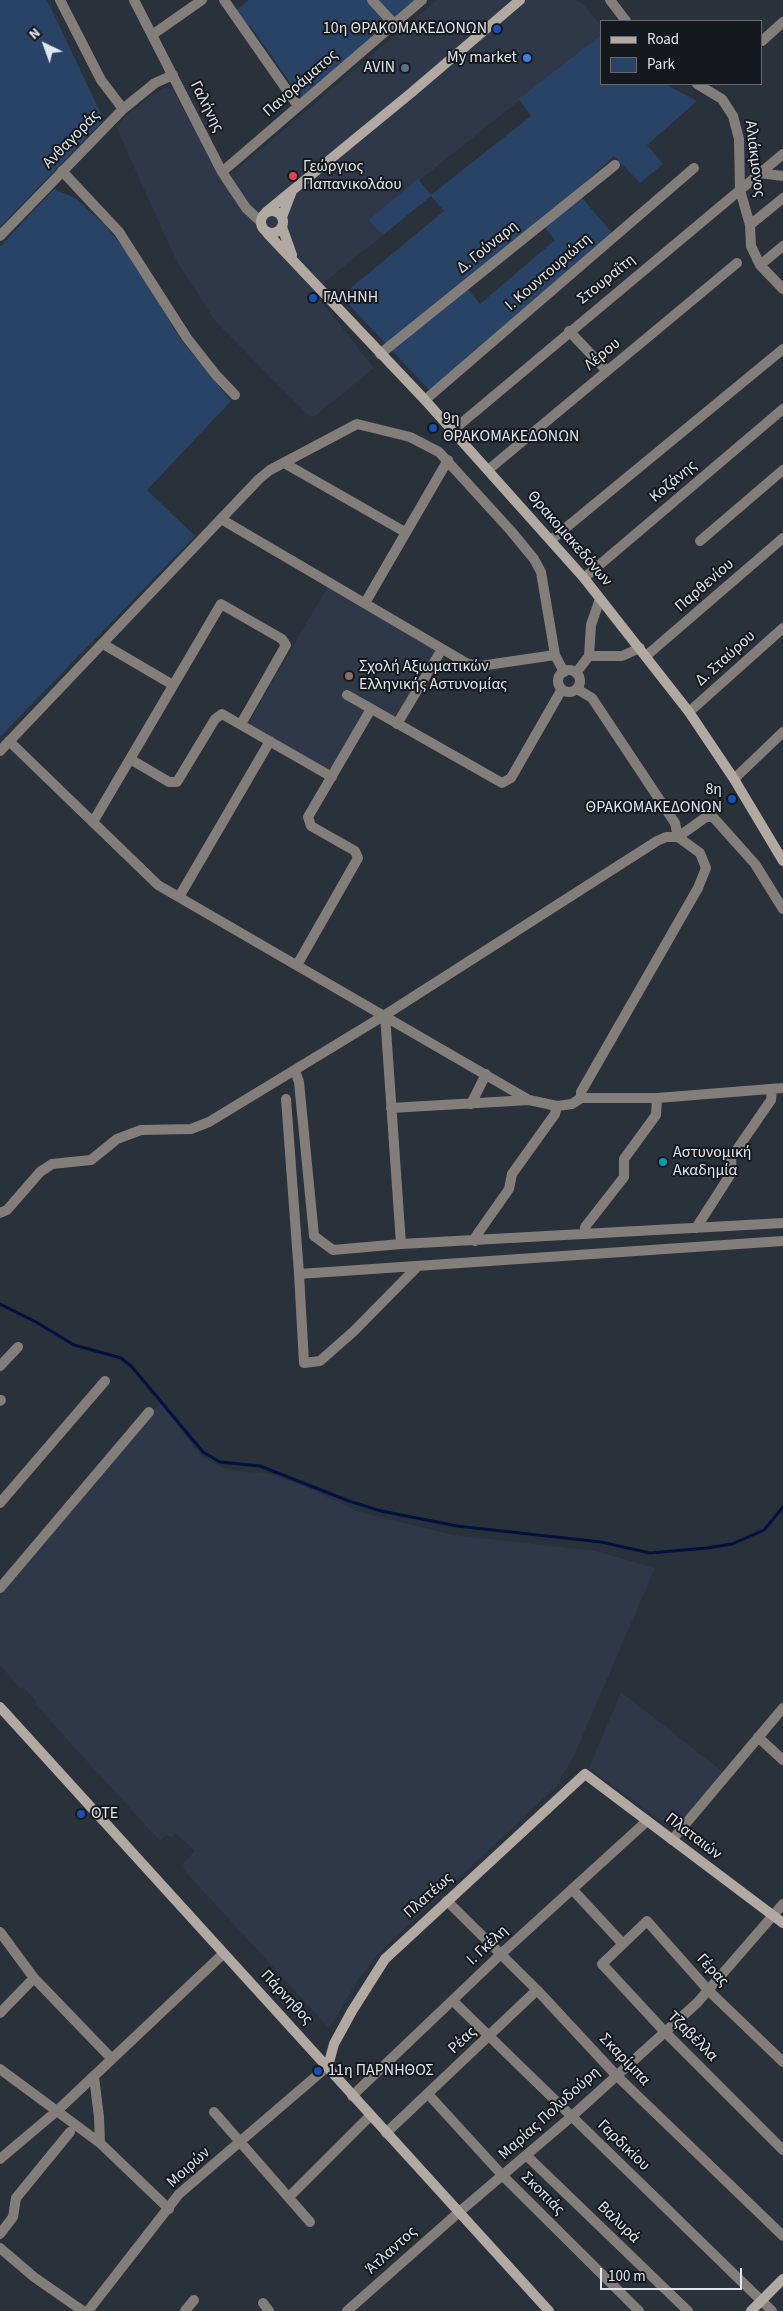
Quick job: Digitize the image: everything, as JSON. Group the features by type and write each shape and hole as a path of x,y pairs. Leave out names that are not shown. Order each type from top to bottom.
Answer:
{"main road":[{"path":"263,217 292,190 520,0"},
{"path":"267,233 274,233 282,222 292,190"},
{"path":"263,217 273,211 282,222"},
{"name":"Θρακομακεδόνων","path":"263,217 262,229 298,264 424,400 584,578 689,712 734,779 783,861"},
{"name":"Θρακομακεδόνων","path":"282,222 288,248 298,264"},
{"name":"Πάρνηθος","path":"0,1706 328,2066 352,2096 458,2213 549,2311"},
{"name":"Πλαταιών","path":"584,1774 783,1922"},
{"name":"Πλατέως","path":"328,2066 336,2039 379,1967 394,1949 584,1774"},
{"path":"751,2311 783,2279"}],"street":[{"path":"60,0 101,80 123,109"},
{"name":"Γαλήνης","path":"134,0 222,172 246,208 263,217"},
{"path":"152,35 202,0"},
{"path":"224,0 298,106"},
{"path":"372,0 394,24"},
{"name":"Πανοράματος","path":"222,172 422,0"},
{"path":"610,0 625,20"},
{"path":"763,40 783,22"},
{"name":"Ανθαγοράς","path":"0,236 123,109 155,83 173,74"},
{"name":"Αλιάκμονος","path":"706,86 728,106 735,122 739,139 740,190 750,225 750,246 760,265 783,289"},
{"name":"Στουραΐτη","path":"452,431 569,331 783,154"},
{"name":"Δ. Γούναρη","path":"380,354 615,165"},
{"name":"Ι. Κουντουριώτη","path":"424,400 694,168"},
{"path":"62,171 119,232 187,338 216,375 235,394"},
{"path":"760,173 783,176"},
{"path":"750,225 783,198"},
{"path":"760,265 783,246"},
{"name":"Λέρου","path":"488,470 737,263"},
{"path":"569,331 606,371"},
{"path":"551,540 783,350"},
{"name":"Κοζάνης","path":"584,578 783,409"},
{"path":"0,751 258,479 357,424 410,437 434,449 448,460 538,565 543,579 554,655 564,672"},
{"path":"365,603 448,460"},
{"path":"284,463 405,532"},
{"path":"700,541 783,470"},
{"path":"221,519 474,666 554,655"},
{"name":"Παρθενίου","path":"643,652 783,538"},
{"path":"576,673 588,656 591,625 600,598"},
{"path":"93,822 221,604 282,639 286,645 241,724"},
{"name":"Δ. Σταύρου","path":"689,712 783,628"},
{"path":"103,644 173,685"},
{"path":"397,724 442,649"},
{"path":"588,656 622,656 643,652"},
{"path":"570,670 576,673 580,679 577,689 571,692 562,690 558,680 564,672 570,670"},
{"path":"577,689 592,698 674,823 678,837 700,853 706,868 698,888 581,1092 581,1098"},
{"path":"347,695 502,783 511,778 562,690"},
{"path":"297,965 358,858 355,851 309,824 308,817 371,709"},
{"path":"130,759 169,782 177,782 218,716 226,715 332,777"},
{"path":"734,779 783,732"},
{"path":"10,741 150,878 179,897 529,1100"},
{"path":"179,897 270,741"},
{"path":"0,1213 7,1210 45,1167 52,1164 91,1160 117,1139 141,1130 191,1129 209,1122 385,1015 656,841 666,837 678,837 706,817 713,817 755,864 783,908"},
{"path":"385,1015 401,1244"},
{"path":"295,1071 299,1082 314,1236 333,1250 585,1233 783,1224"},
{"path":"470,1104 486,1074"},
{"path":"391,1108 529,1100 557,1106 572,1104 581,1098 656,1098 783,1088"},
{"path":"696,1228 732,1172 731,1158 771,1100 772,1089"},
{"path":"585,1233 585,1227 624,1177 624,1159 656,1115 656,1098"},
{"path":"286,1099 304,1363 320,1361 354,1331 418,1266"},
{"path":"475,1241 476,1236 509,1189 512,1174 555,1114 557,1106"},
{"path":"299,1274 783,1240"},
{"path":"0,1366 18,1347"},
{"path":"0,1503 106,1381"},
{"path":"0,1588 149,1412"},
{"path":"672,1840 783,1708"},
{"path":"758,1737 783,1760"},
{"name":"Ι. Γκέλη","path":"352,2096 501,1954 647,1821"},
{"path":"572,1889 622,1943"},
{"name":"Σκαρίμπα","path":"447,1901 537,1990 616,2075 783,2236"},
{"name":"Μαρίας Πολυδούρη","path":"458,2213 527,2156 709,1991 783,1904"},
{"name":"Γέρας","path":"622,1943 647,1921 709,1991 783,2062"},
{"path":"0,1932 34,1978 111,2058"},
{"name":"Τζαβέλλα","path":"622,1943 602,1964 665,2032 783,2150"},
{"path":"0,1952 8,1944"},
{"path":"0,2159 58,2110 94,2077 111,2058 224,1954"},
{"path":"0,2014 34,1978"},
{"name":"Ρέας","path":"386,2133 537,1990"},
{"name":"Γαρδικίου","path":"452,2001 772,2311"},
{"name":"Μοιρών","path":"88,2311 179,2194 328,2066"},
{"path":"0,2069 58,2110 100,2143 169,2209"},
{"path":"94,2077 100,2143"},
{"name":"Σκοπιάς","path":"428,2094 503,2176 639,2311"},
{"path":"214,2112 310,2222"},
{"path":"289,2197 370,2116"},
{"path":"0,2234 13,2217 16,2198 70,2132"},
{"name":"Βαλυρά","path":"527,2156 688,2311"},
{"name":"Άτλαντος","path":"347,2311 458,2213"},
{"path":"0,2248 34,2276 83,2311"},
{"path":"185,2311 194,2300"}],"shaded area":[{"path":"437,0 576,0 583,4 600,25 600,36 370,220 383,235 313,291 374,368 315,416 310,417 216,322 177,262 116,127 126,115 153,94 165,88 173,90 223,181"},
{"name":"Σχολή Αξιωματικών Ελληνικής Αστυνομίας","path":"328,586 437,649 397,718 371,704 331,772 248,724"},
{"path":"160,1403 202,1457 228,1470 270,1474 307,1487 359,1512 453,1535 596,1551 655,1568 573,1758 560,1779 562,1781 378,1954 357,1981 334,2021 328,2027 184,1870 183,1863 195,1851 176,1833 172,1837 166,1835 160,1841 36,1705 36,1701 24,1688 20,1688 0,1665 0,1589"},
{"path":"621,1692 723,1772 674,1830 589,1768"}],"green space":[{"path":"0,0 47,0 104,120 0,227"},
{"path":"249,0 421,0 301,98 250,25 242,30 231,14"},
{"path":"600,36 600,85 667,85 697,101 647,145 663,164 640,183 614,156 576,191 614,235 430,391 341,296 444,211 431,196 383,235 369,220 418,179 431,195 531,116 519,99","holes":["541,223 555,240 480,304 466,287"]},
{"path":"54,189 75,198 105,225 129,254 181,340 231,401 147,490 195,536 0,737 0,247"}],"waterway":[{"path":"0,1304 36,1322 74,1345 121,1358 132,1367 203,1452 220,1462 260,1466 349,1501 381,1511 457,1526 601,1542 650,1553 732,1544 764,1530 783,1507"}],"place":[{"name":"10η ΘΡΑΚΟΜΑΚΕΔΟΝΩΝ","path":"497,29"},
{"name":"My market","path":"527,58"},
{"name":"AVIN","path":"405,68"},
{"name":"Γεώργιος Παπανικολάου","path":"293,176"},
{"name":"ΓΑΛΗΝΗ","path":"313,298"},
{"name":"9η ΘΡΑΚΟΜΑΚΕΔΟΝΩΝ","path":"433,428"},
{"name":"Σχολή Αξιωματικών Ελληνικής Αστυνομίας","path":"349,676"},
{"name":"8η ΘΡΑΚΟΜΑΚΕΔΟΝΩΝ","path":"732,799"},
{"name":"Αστυνομική Ακαδημία","path":"663,1162"},
{"name":"ΟΤΕ","path":"81,1814"},
{"name":"11η ΠΑΡΝΗΘΟΣ","path":"318,2071"}]}
